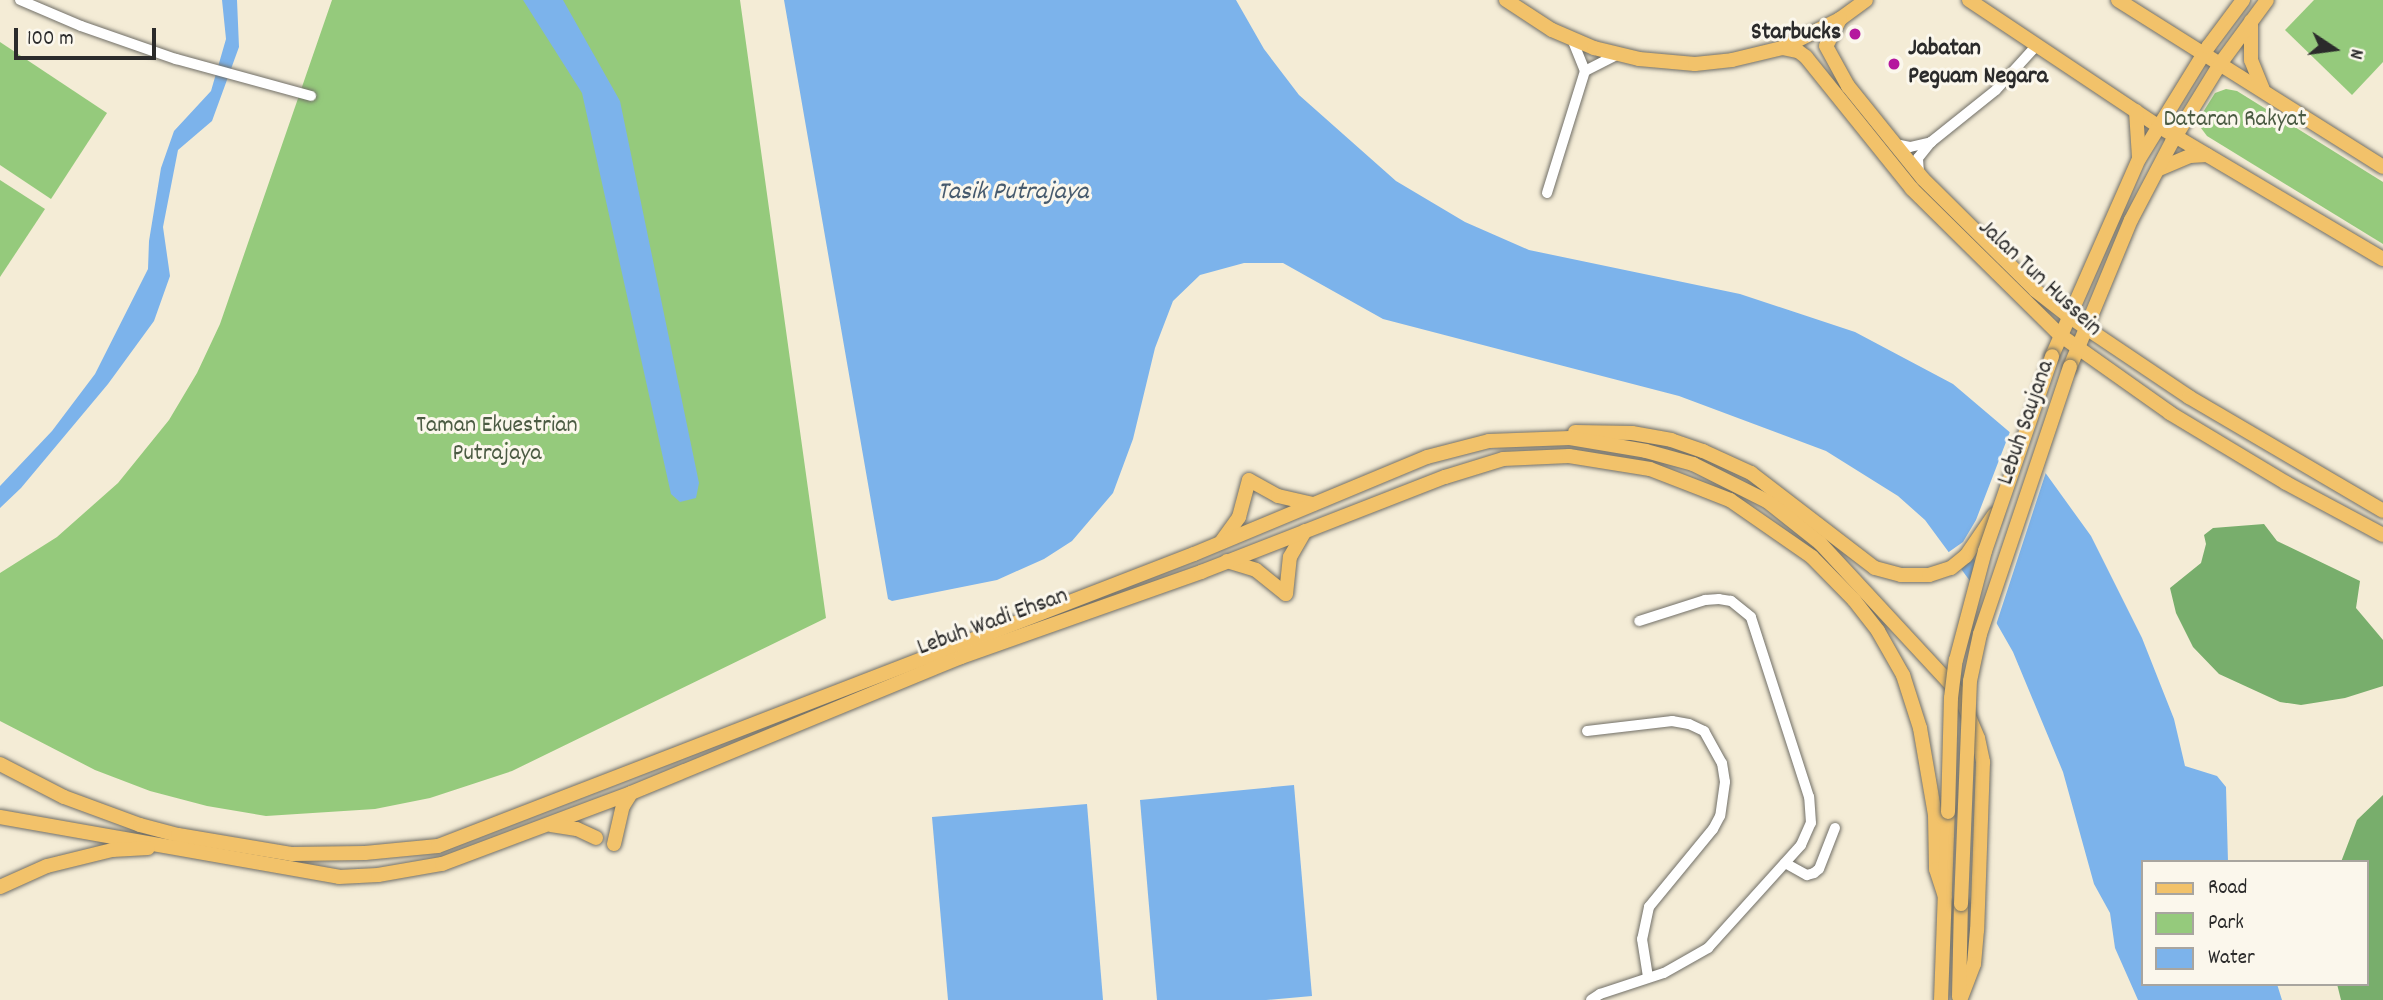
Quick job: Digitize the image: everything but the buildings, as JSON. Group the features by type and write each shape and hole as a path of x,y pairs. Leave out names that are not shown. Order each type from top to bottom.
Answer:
{"main road":[{"path":"1506,0 1552,30 1572,39 1618,54 1695,64 1732,60 1782,48 1840,19 1866,0"},
{"path":"1969,0 2158,126 2383,259"},
{"path":"2118,0 2383,167"},
{"name":"Lebuh Saujana","path":"1941,813 1956,660 1969,605 2052,356 2067,316 2140,159 2204,53 2242,0"},
{"name":"Lebuh Saujana","path":"1960,1000 1970,681 1980,634 2084,327 2175,136 2220,64 2267,0"},
{"name":"Jalan Tun Hussein","path":"1840,19 1826,47 1848,86 1919,173 2035,290 2067,316 2189,397 2383,511"},
{"path":"2252,20 2251,60 2264,91"},
{"path":"2182,40 2222,28"},
{"name":"Jalan Tun Hussein","path":"1782,48 1806,57 1913,189 2060,335 2170,413 2286,483 2383,535"},
{"path":"2136,111 2140,159"},
{"path":"2157,170 2170,162 2207,155"},
{"path":"1559,439 1571,432 1632,433 1691,447 1751,473 1865,562 1875,568 1901,575 1929,575 1951,568 1966,556 1982,536 2002,501"},
{"path":"1559,439 1609,443 1693,464 1768,501 1820,543 1959,693 1978,738 1983,762 1974,964 1960,1000"},
{"name":"Lebuh Wadi Ehsan","path":"177,841 292,853 365,853 438,846 1220,543 1427,457 1489,441 1559,439"},
{"name":"Lebuh Wadi Ehsan","path":"177,841 300,872 339,877 378,875 442,864 551,825 961,657 1227,561 1445,477 1503,459 1569,456 1650,469 1691,483 1730,500 1782,533 1812,557 1854,600 1878,631 1903,674 1941,813"},
{"path":"1220,543 1239,517 1249,480 1278,496 1313,504"},
{"path":"1227,561 1256,570 1286,594 1290,557 1304,531"},
{"path":"0,764 64,797 177,841"},
{"path":"614,844 623,806 631,793"},
{"path":"1941,813 1945,897 1941,1000"},
{"path":"0,817 177,841"},
{"path":"551,825 577,829 596,838"},
{"path":"0,887 47,866 112,850 177,841"}],"street":[{"path":"20,0 81,26 176,59 312,96"},
{"path":"1547,193 1585,72 1572,39"},
{"path":"1919,173 1919,159 1931,142 1996,90 2037,45"},
{"path":"1585,72 1618,54"},
{"path":"1895,144 1910,147 1931,142"},
{"path":"1591,1000 1600,994 1687,962 1707,948 1807,835 1812,810 1751,617 1731,601 1718,598 1639,621"},
{"path":"1587,731 1672,721 1689,724 1704,731 1722,763 1726,782 1720,816 1713,830 1649,907 1642,939 1648,978"},
{"path":"1785,863 1807,875 1814,873 1835,828"}],"green space":[{"name":"Taman Ekuestrian Putrajaya","path":"332,0 740,0 826,618 512,771 430,798 375,809 266,816 207,806 150,791 95,770 0,721 0,573 57,537 118,483 169,420 197,373 220,324"},
{"path":"2314,0 2383,0 2383,62 2352,95 2285,30"},
{"path":"0,42 107,113 51,199 0,165"},
{"name":"Dataran Rakyat","path":"2226,89 2237,91 2383,182 2383,244 2207,136 2201,128 2200,117 2215,93"},
{"path":"0,180 45,209 0,277"},
{"path":"2264,524 2277,541 2360,581 2356,608 2383,640 2383,686 2345,698 2301,705 2280,702 2219,674 2193,647 2176,613 2170,588 2201,563 2206,544 2204,535 2213,528"},
{"path":"2383,795 2383,1000 2341,1000 2338,986 2369,986 2369,860 2342,860 2357,820"}],"water":[{"path":"222,0 237,0 239,47 212,121 178,150 163,227 170,276 154,321 108,384 21,488 0,508 0,486 52,431 95,374 148,269 149,241 161,168 174,131 211,91 226,39"},
{"path":"523,0 563,0 620,101 699,483 696,498 680,502 671,494 582,93"},
{"name":"Tasik Putrajaya","path":"784,0 1236,0 1264,49 1299,95 1396,181 1465,222 1529,250 1740,294 1855,332 1953,384 2026,446 2091,536 2142,638 2174,719 2185,766 2217,776 2226,787 2228,860 2142,860 2142,986 2278,986 2282,1000 2138,1000 2115,948 2110,913 2094,884 2063,772 2013,652 1981,596 1925,520 1898,496 1826,451 1679,396 1383,319 1283,263 1244,263 1200,275 1173,301 1155,348 1133,439 1113,493 1072,541 1044,559 997,580 892,601 888,599"},
{"path":"1294,785 1312,996 1266,1000 1157,1000 1140,800"},
{"path":"1087,804 1103,1000 948,1000 932,817"}],"pier":[{"path":"2011,429 2028,443 2047,469 1995,628 1968,585 1976,563 1974,558 1958,571 1946,554 1963,542 1976,520"}],"place":[{"name":"Starbucks","path":"1855,34"},
{"name":"Jabatan Peguam Negara","path":"1894,64"}]}
